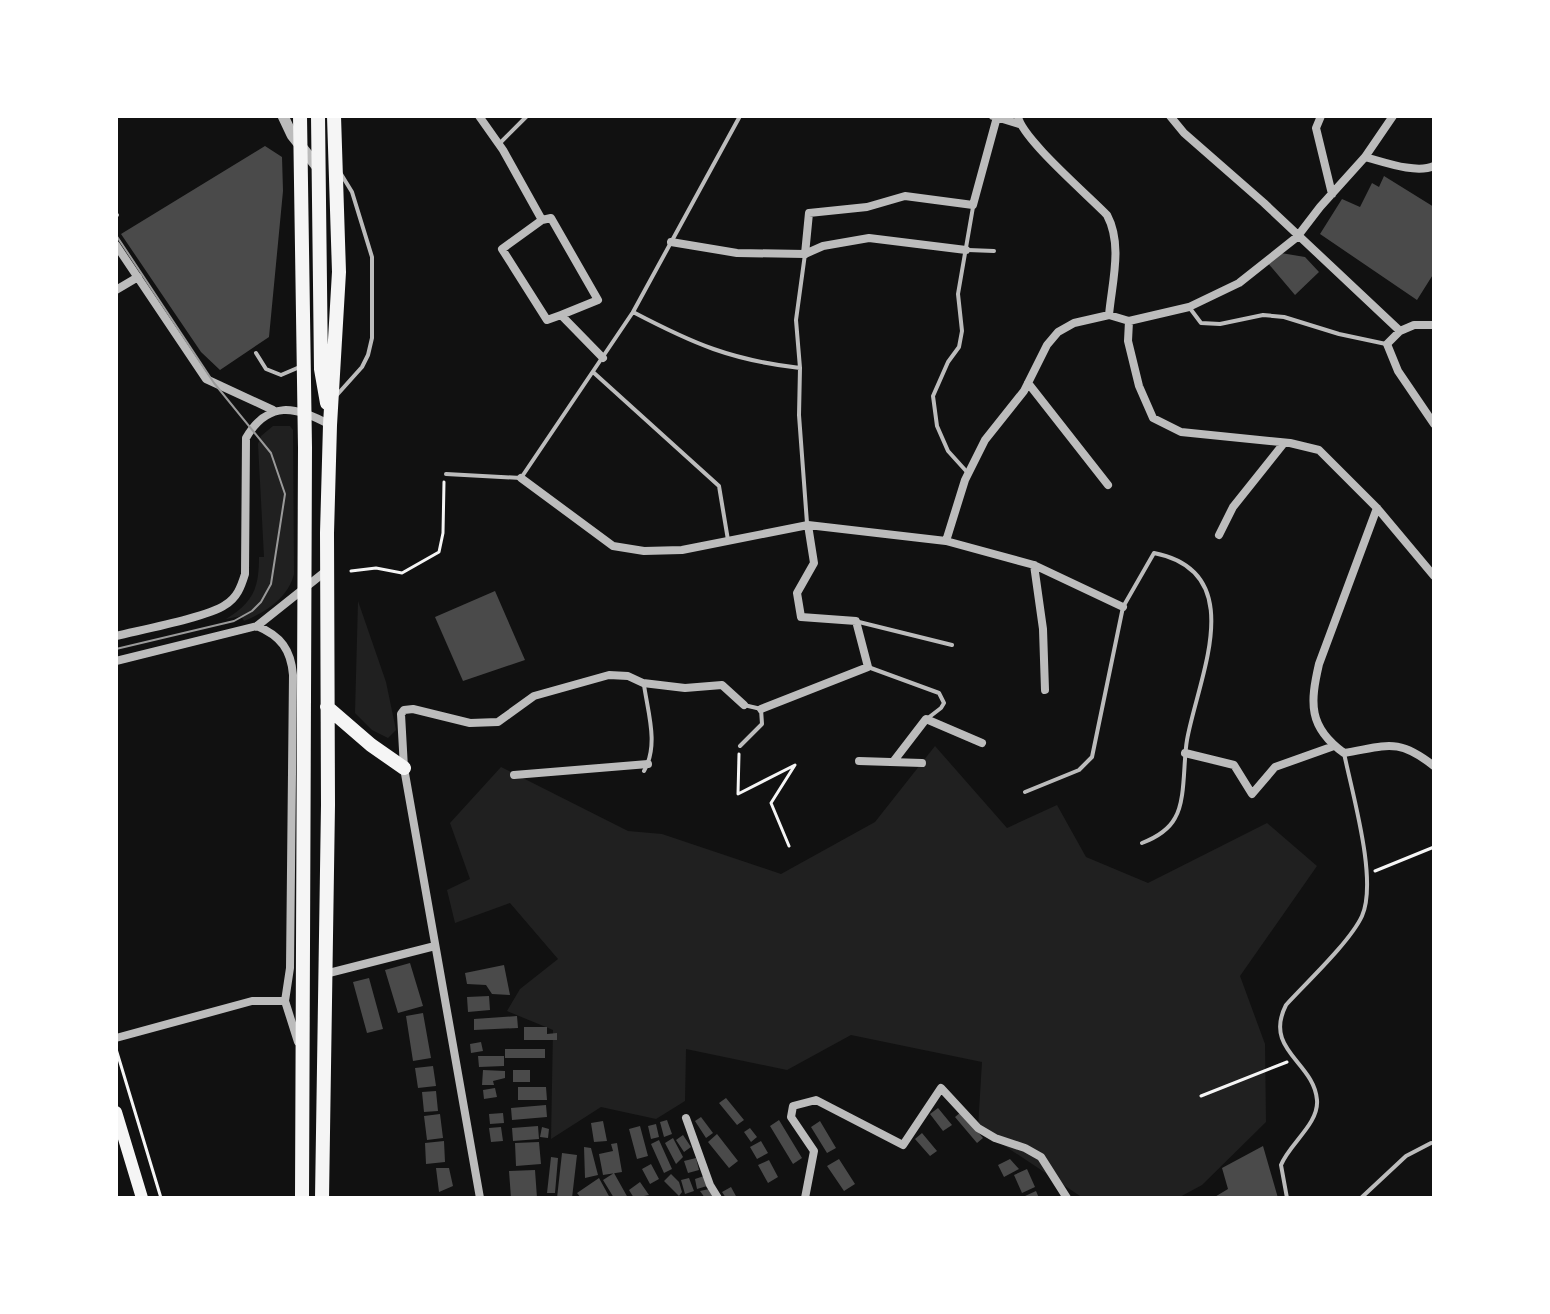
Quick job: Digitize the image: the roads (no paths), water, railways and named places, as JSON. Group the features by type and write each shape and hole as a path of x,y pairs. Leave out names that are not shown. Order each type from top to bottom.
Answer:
{"main road":[{"path":"300,116 305,447 302,1198"},
{"path":"318,116 321,369 330,422"},
{"path":"322,1198 328,805 326,571 330,422 339,272 334,116"},
{"path":"327,707 371,745 404,768"},
{"path":"116,1112 142,1198"}],"street":[{"path":"283,116 292,135 319,169"},
{"path":"479,116 499,144 542,220"},
{"path":"1170,116 1184,133 1264,203 1400,331"},
{"path":"1321,116 1316,128 1332,194"},
{"path":"946,541 968,474 985,440 1028,383 1047,345 1058,332 1074,323 1109,315 1129,321 1189,307 1239,283 1297,237 1365,157 1393,116"},
{"path":"805,254 809,213 867,207 905,196 973,205 995,117 1019,120 1030,140 1107,215 1115,230 1109,315"},
{"path":"1365,157 1413,167 1429,169 1434,166"},
{"path":"551,218 598,300 561,315 547,320 502,249 542,220 551,218"},
{"path":"671,242 737,253 805,254 823,246 869,238 966,250"},
{"path":"116,245 206,379 273,410 294,410 330,422"},
{"path":"116,290 138,277"},
{"path":"561,315 603,358"},
{"path":"1129,321 1128,341 1139,386 1153,418 1181,432 1284,443 1319,450 1377,508 1434,576"},
{"path":"1434,325 1414,325 1400,331 1387,344 1398,371 1434,424"},
{"path":"1028,383 1108,485"},
{"path":"116,636 216,610 239,592 245,574 246,438 256,423 273,410"},
{"path":"1219,535 1233,507 1284,443"},
{"path":"521,478 613,546 657,551 682,550 808,525 946,541 1034,565 1123,607"},
{"path":"1377,508 1319,664 1314,684 1315,723 1344,753 1382,745 1399,745 1412,750 1434,766"},
{"path":"761,709 868,667 856,621 801,617 797,593 814,563 808,525"},
{"path":"1034,565 1043,629 1045,690"},
{"path":"116,661 257,626 326,571"},
{"path":"257,626 279,639 287,649 293,675 291,952 285,1001 303,1058"},
{"path":"478,1197 404,768 401,714 404,710 413,709 470,723 498,722 534,696 609,675 685,688 722,685 744,705"},
{"path":"893,762 926,719 982,743"},
{"path":"1185,753 1234,765 1252,794 1275,767 1334,746"},
{"path":"859,761 922,763"},
{"path":"514,775 646,767"},
{"path":"325,974 435,946"},
{"path":"116,1038 252,1001 285,1001"},
{"path":"805,1198 814,1151 791,1117 793,1106 816,1100 903,1145 941,1088 978,1128 1041,1157 1067,1198"},
{"path":"686,1118 710,1185 718,1198"}],"lane":[{"path":"499,144 527,116"},
{"path":"446,474 521,478 633,312 740,116"},
{"path":"332,401 362,367 372,338 372,257 352,192 336,167"},
{"path":"968,474 948,451 937,426 933,396 948,362 959,347 962,331 958,294 973,205"},
{"path":"966,250 994,251"},
{"path":"805,254 796,320 800,368 799,415 808,525"},
{"path":"1189,307 1201,323 1220,324 1263,315 1284,317 1339,334 1387,344"},
{"path":"633,312 717,352 758,363 800,368"},
{"path":"256,353 266,369 281,375 336,345"},
{"path":"593,372 719,486 728,543"},
{"path":"1025,792 1079,770 1092,757 1123,607 1154,553 1174,557 1185,564 1208,591 1213,625 1185,753 1179,812 1164,831 1142,843"},
{"path":"856,621 952,645"},
{"path":"868,667 939,693 944,703 926,719"},
{"path":"643,683 652,732 646,767"},
{"path":"740,746 762,724 761,709 744,705"},
{"path":"1287,1198 1281,1165 1316,1113 1317,1099 1312,1085 1282,1041 1280,1017 1286,1005 1356,925 1365,905 1367,875 1344,753"},
{"path":"1361,1198 1406,1156 1431,1143"}],"tram line":[{"path":"116,235 214,383 271,453 285,494 271,584 252,611 234,621 116,649"}]}
